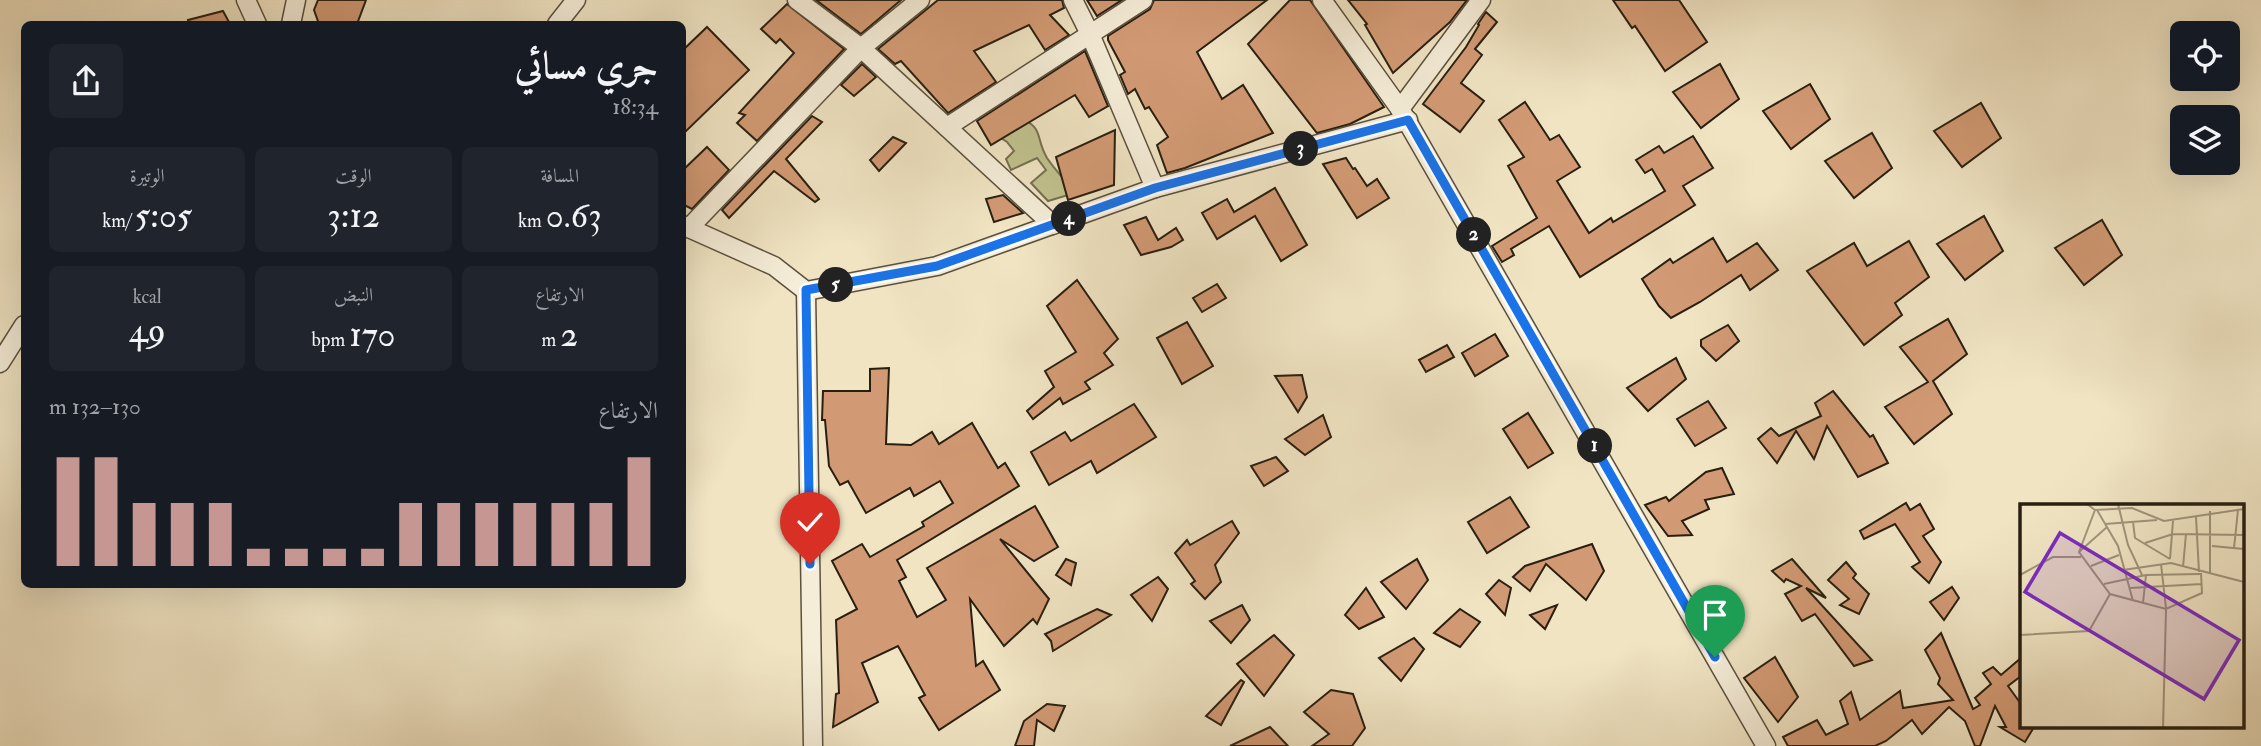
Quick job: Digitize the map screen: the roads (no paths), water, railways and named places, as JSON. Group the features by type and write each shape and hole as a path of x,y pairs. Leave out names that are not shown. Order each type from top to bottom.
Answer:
{"street":[{"path":"246,0 256,21"},
{"path":"292,21 296,0"},
{"path":"559,21 576,0"},
{"path":"797,0 861,48 1053,225"},
{"path":"920,0 861,48 686,227 774,266 806,290 937,266 1155,188 1404,115 1480,0"},
{"path":"1073,0 1155,188"},
{"path":"947,127 1143,0"},
{"path":"1322,0 1404,115 1766,746"},
{"path":"806,290 813,746"},
{"path":"0,363 21,330"}]}
